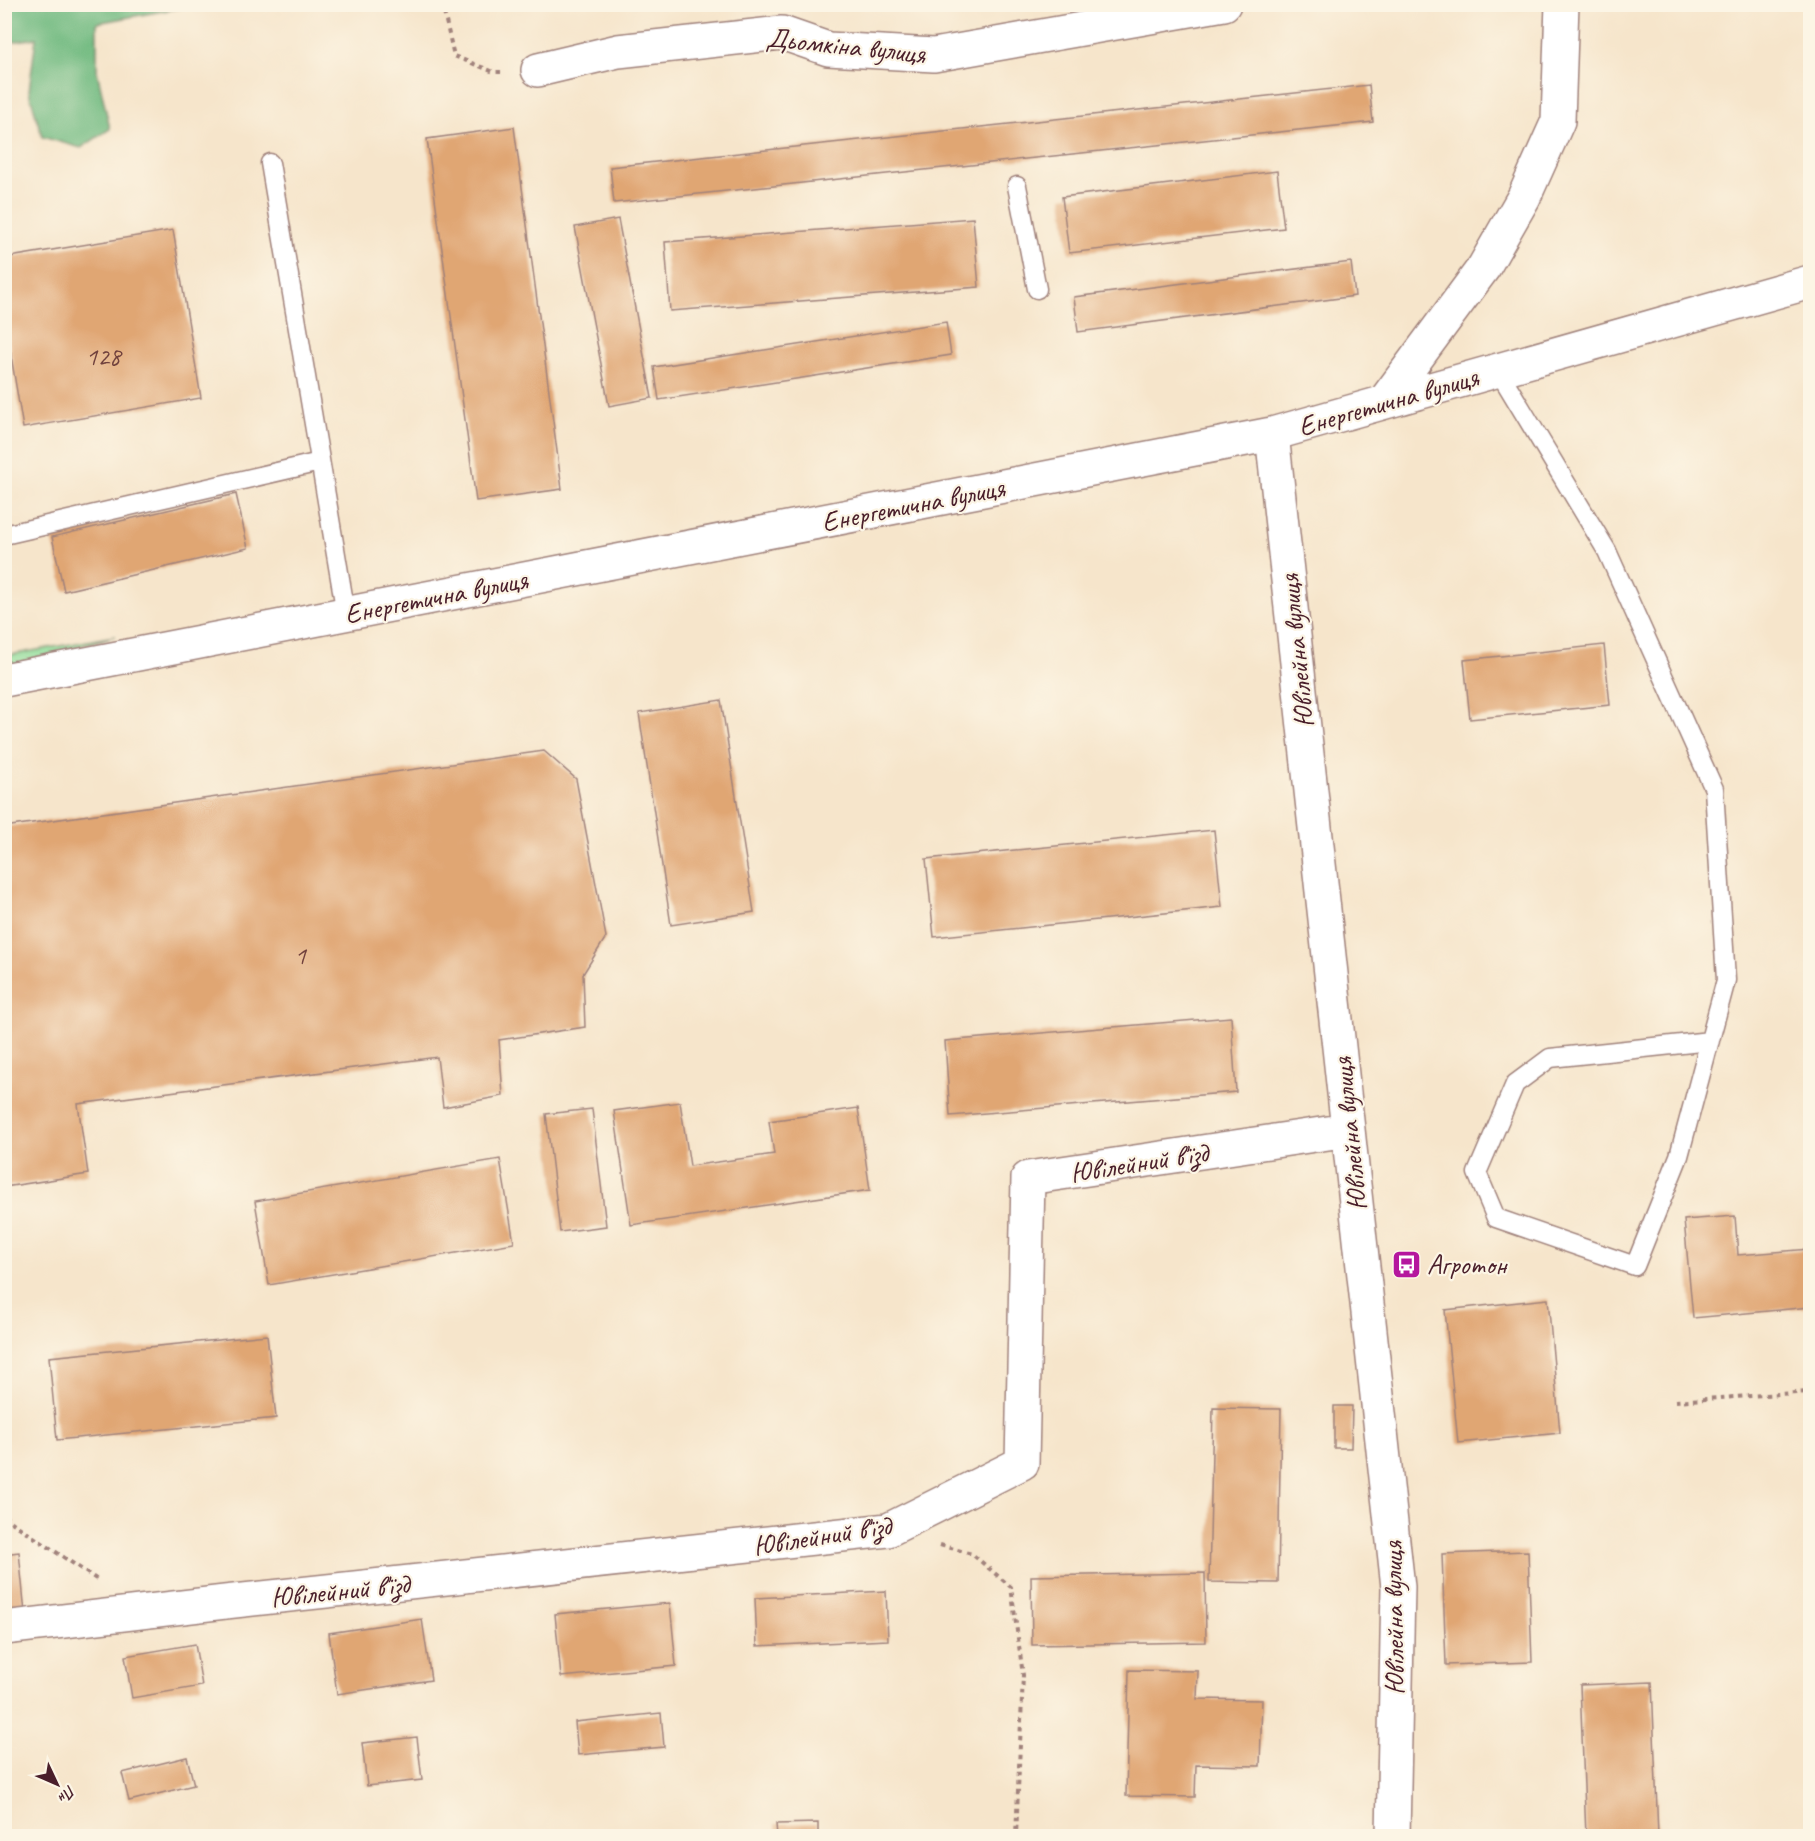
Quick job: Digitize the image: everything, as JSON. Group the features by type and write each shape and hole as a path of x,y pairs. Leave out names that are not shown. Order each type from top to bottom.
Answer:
{"street":[{"name":"Дьомкіна вулиця","path":"538,70 618,51 782,33 828,49 934,55 1224,4"},
{"path":"1384,402 1484,267 1524,197 1558,121 1562,4"},
{"name":"Енергетична вулиця","path":"4,680 1272,434 1810,282"},
{"name":"Ювілейна вулиця","path":"1272,434 1398,1587 1393,1836"},
{"name":"Ювілейний в'їзд","path":"4,1628 888,1530 1022,1463 1028,1178 1348,1130"}],"lane":[{"path":"270,163 345,614"},
{"path":"1017,186 1037,289"},
{"path":"1498,370 1607,551 1714,789 1726,980 1710,1041 1679,1156 1635,1266 1496,1218 1477,1173 1515,1084 1550,1058 1710,1041"},
{"path":"4,535 320,462"}],"path":[{"path":"442,4 454,56 494,72 538,70"},
{"path":"1676,1401 1810,1392"},
{"path":"4,1515 144,1611"},
{"path":"888,1530 972,1554 1011,1587 1023,1675 1016,1836"}],"green space":[{"path":"5,4 196,5 97,23 97,71 110,129 81,148 42,137 29,91 36,38 5,43"},
{"path":"115,636 5,667 5,656"}],"building":[{"path":"1369,85 1373,122 614,203 610,167"},
{"path":"514,127 562,489 476,501 427,139"},
{"path":"1277,171 1284,228 1069,253 1062,197"},
{"path":"973,218 979,287 670,311 665,242"},
{"path":"618,219 652,398 609,406 575,227"},
{"path":"173,230 201,398 23,428 4,313 4,258"},
{"path":"1351,262 1355,296 1078,332 1074,297"},
{"path":"946,322 951,355 659,400 654,367"},
{"path":"236,494 248,548 64,591 52,537"},
{"path":"1604,645 1610,705 1470,719 1464,660"},
{"path":"721,700 754,912 671,925 639,713"},
{"path":"544,751 576,779 606,937 583,974 585,1027 499,1040 503,1096 443,1107 437,1057 78,1104 88,1174 4,1187 4,827"},
{"path":"1214,830 1222,907 934,937 926,859"},
{"path":"1231,1017 1236,1092 950,1116 945,1041"},
{"path":"680,1102 690,1166 774,1154 769,1121 858,1108 870,1190 631,1225 614,1111"},
{"path":"592,1109 606,1226 560,1232 546,1114"},
{"path":"500,1159 514,1243 269,1285 255,1201"},
{"path":"1735,1216 1738,1255 1810,1249 1810,1307 1693,1318 1684,1220"},
{"path":"1548,1299 1560,1433 1458,1443 1445,1310"},
{"path":"267,1335 276,1418 57,1440 49,1357"},
{"path":"1334,1406 1352,1406 1351,1448 1334,1448"},
{"path":"1213,1408 1281,1409 1278,1583 1209,1582"},
{"path":"1528,1551 1532,1662 1446,1665 1442,1554"},
{"path":"19,1552 25,1613 4,1615 4,1554"},
{"path":"1205,1573 1206,1642 1032,1645 1031,1576"},
{"path":"886,1591 888,1640 757,1646 755,1598"},
{"path":"670,1603 676,1666 561,1677 555,1614"},
{"path":"422,1619 431,1680 337,1694 329,1633"},
{"path":"195,1644 202,1686 132,1698 125,1656"},
{"path":"1129,1670 1198,1671 1197,1699 1262,1700 1260,1766 1196,1765 1195,1797 1126,1796"},
{"path":"1652,1682 1658,1836 1586,1836 1580,1685"},
{"path":"661,1713 664,1747 578,1755 575,1722"},
{"path":"417,1737 422,1780 367,1786 362,1743"},
{"path":"187,1757 194,1785 129,1801 122,1773"},
{"path":"818,1823 818,1836 777,1836 776,1824"}],"place":[{"name":"Агротон","path":"1406,1264"}]}
